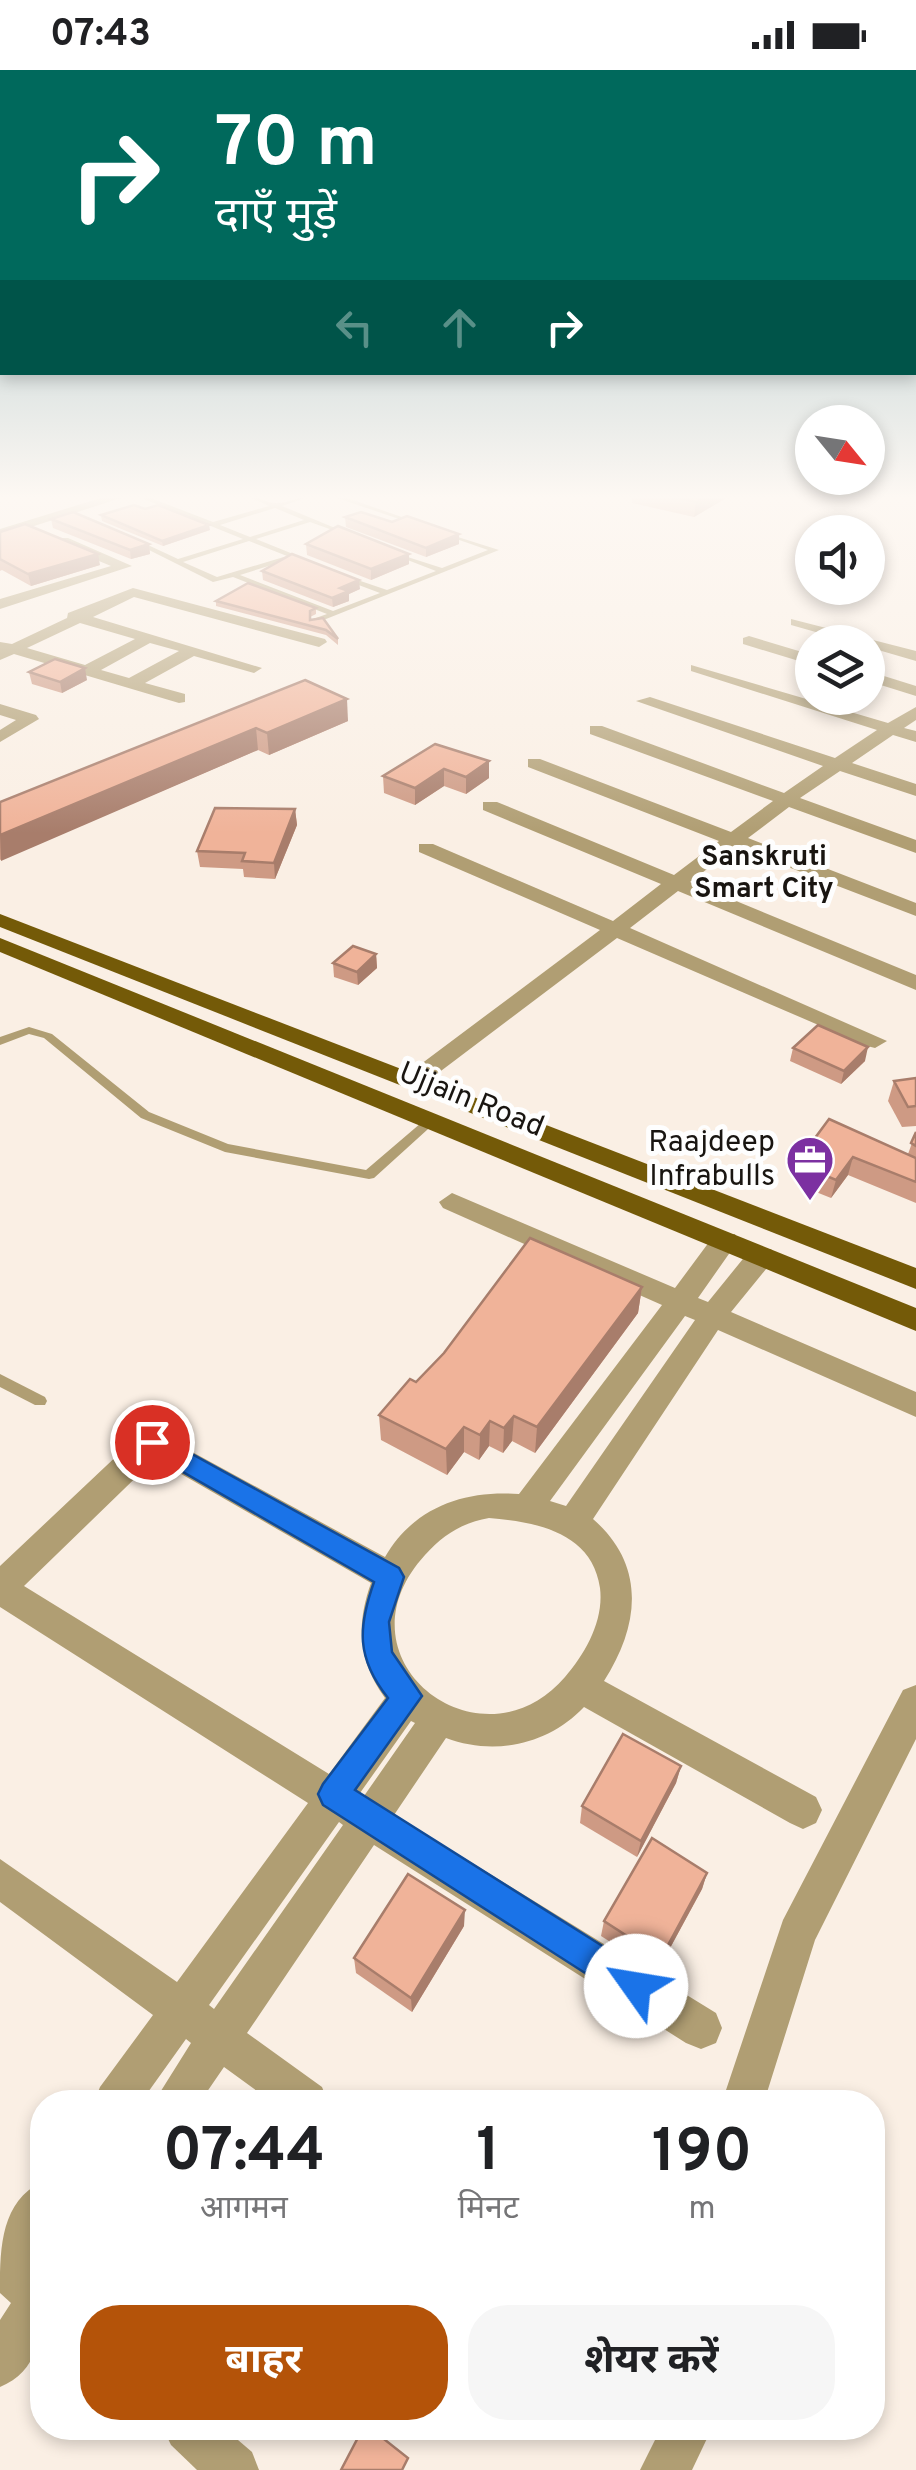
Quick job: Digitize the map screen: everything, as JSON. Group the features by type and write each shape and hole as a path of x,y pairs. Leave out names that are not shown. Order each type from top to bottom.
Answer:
{"main road":[{"name":"Ujjain Road","path":"0,920 916,1279"},
{"name":"Ujjain Road","path":"0,944 916,1320"}],"street":[{"path":"49,609 174,645 192,643 254,668"},
{"path":"4,650 96,609"},
{"path":"196,609 318,642"},
{"path":"208,626 225,617"},
{"path":"796,622 916,656"},
{"path":"86,671 150,638"},
{"path":"749,641 795,655"},
{"path":"131,684 192,643"},
{"path":"4,650 179,698"},
{"path":"697,668 916,737"},
{"path":"885,681 916,690"},
{"path":"644,702 916,790"},
{"path":"0,709 30,720 0,737"},
{"path":"413,1081 787,800 916,712"},
{"path":"596,730 916,847"},
{"path":"534,763 916,910"},
{"path":"490,806 916,982"},
{"path":"426,848 875,1041"},
{"path":"452,1202 916,1405"},
{"path":"529,1504 725,1242"},
{"path":"573,1522 712,1318 761,1256"},
{"path":"620,1382 659,1400"},
{"path":"390,1577 152,1442 143,1446 0,1589 334,1794 702,2028"},
{"path":"529,1504 573,1522 592,1538 613,1565 621,1596 616,1624 581,1687 561,1710 528,1725 492,1731 423,1708 395,1685 378,1654 374,1622 390,1577 429,1530 455,1511 529,1504"},
{"path":"581,1687 803,1810"},
{"path":"746,2090 797,1934 916,1702"},
{"path":"124,2090 334,1794 423,1708"},
{"path":"183,2090 371,1819 423,1708"},
{"path":"0,1878 291,2090"},
{"path":"30,2222 0,2264 30,2289"},
{"path":"0,2363 30,2317"},
{"path":"201,2440 234,2470"},
{"path":"665,2470 681,2440"}],"lane":[{"path":"320,609 333,614"},
{"path":"316,621 346,609"},
{"path":"0,1041 29,1030 48,1036 145,1115 226,1148 370,1175 432,1120"},
{"path":"0,1380 40,1401"}],"building":[{"path":"246,609 314,609 310,611 310,620 323,618 338,639 326,630"},
{"path":"55,659 85,668 60,682 29,672"},
{"path":"305,680 347,699 267,733 256,728 0,835 0,802"},
{"path":"435,744 489,761 466,777 444,769 415,788 383,776"},
{"path":"215,808 295,809 274,863 242,861 245,853 197,851"},
{"path":"353,946 376,954 357,972 333,963"},
{"path":"818,1025 868,1047 844,1071 793,1048"},
{"path":"916,1078 916,1106 908,1107 894,1081"},
{"path":"829,1119 916,1158 916,1182 853,1157 836,1180 800,1165 820,1140 815,1138"},
{"path":"530,1238 642,1287 537,1427 514,1416 504,1428 490,1421 480,1435 464,1427 446,1449 379,1415 410,1379 416,1382 444,1353"},
{"path":"623,1734 681,1766 641,1841 582,1806"},
{"path":"652,1838 707,1873 661,1958 604,1921"},
{"path":"408,1874 465,1910 411,1998 354,1958"},
{"path":"357,2440 385,2440 408,2458 402,2470 341,2470"}],"place":[{"name":"Raajdeep Infrabulls","path":"810,1202"}],"district":[{"name":"Sanskruti Smart City","path":"764,874"}],"route":[{"path":"152,1442 390,1577 382,1590 374,1622 378,1654 395,1685 407,1696 334,1794 636,1986"}]}
